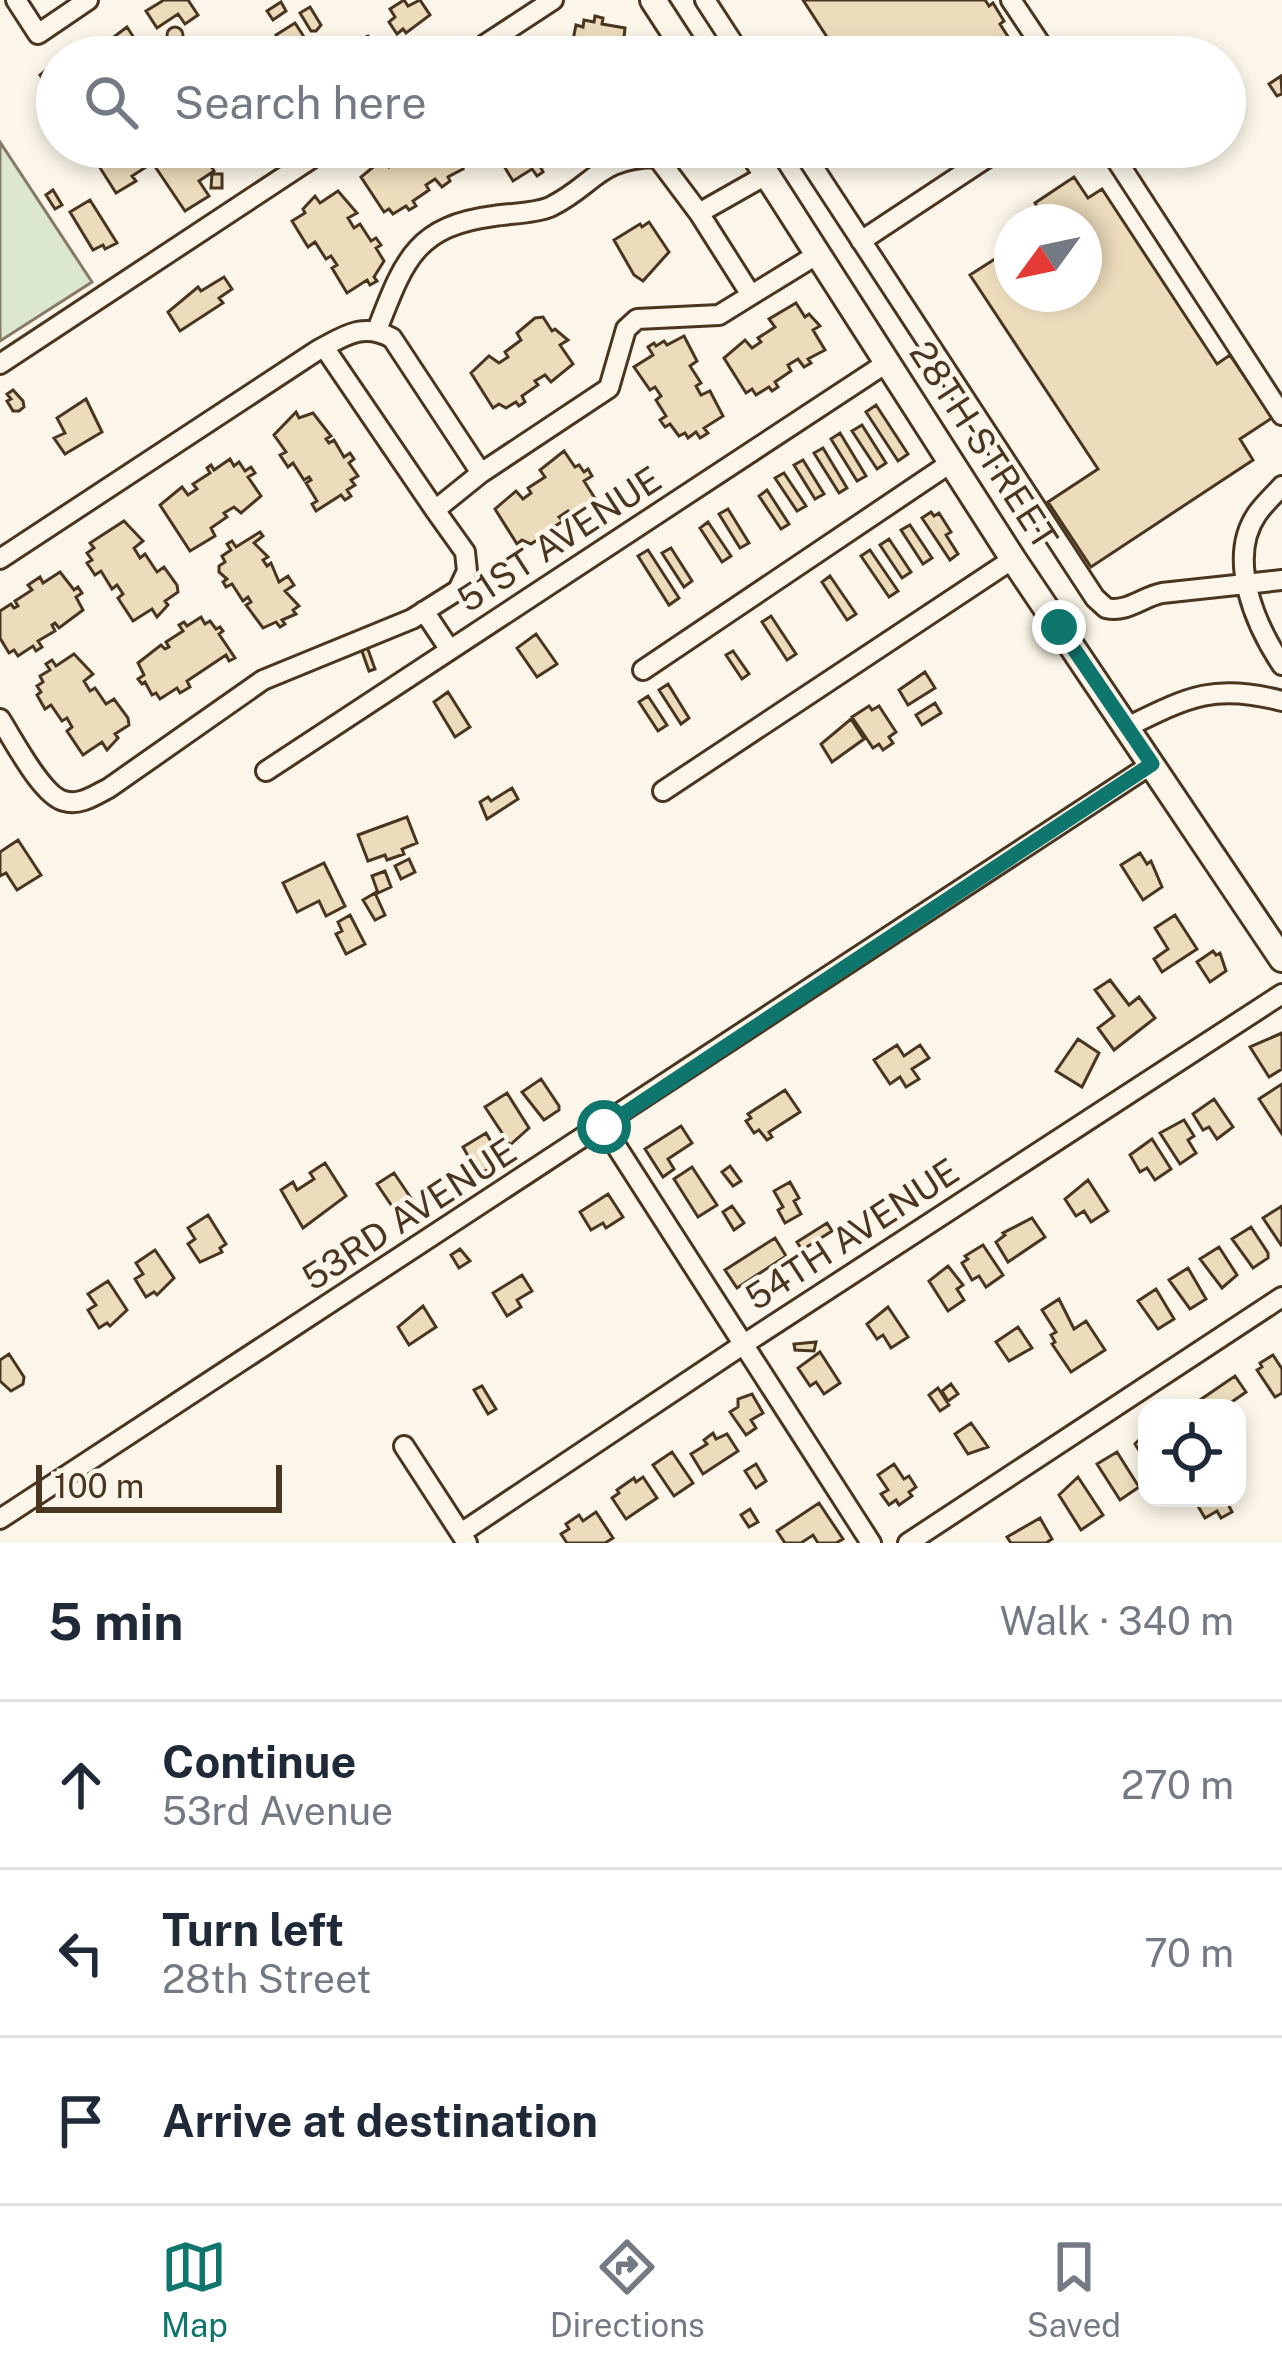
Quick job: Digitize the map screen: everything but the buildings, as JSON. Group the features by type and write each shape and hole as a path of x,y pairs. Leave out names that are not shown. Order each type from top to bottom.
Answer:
{"main road":[{"path":"653,0 676,36"},
{"name":"28TH STREET","path":"762,168 1013,559 1282,959"}],"street":[{"path":"16,0 38,34 88,0"},
{"path":"498,36 553,0"},
{"path":"705,0 728,36"},
{"path":"1011,0 1035,36"},
{"path":"0,364 297,168"},
{"path":"377,330 410,255 429,236 456,221 549,207 603,168"},
{"path":"665,168 751,296"},
{"path":"813,168 1095,598 1106,608 1128,608 1145,597 1282,580"},
{"path":"861,242 972,168"},
{"path":"1122,168 1282,415"},
{"path":"699,213 766,175"},
{"path":"435,510 481,472 608,388 626,329 637,319 718,315 818,254"},
{"path":"0,559 355,330 377,330 392,338 481,472"},
{"path":"0,719 47,790 62,801 82,801 109,788 262,680 424,611 458,590 467,571 465,552 324,347"},
{"name":"51ST AVENUE","path":"266,771 889,362"},
{"path":"643,670 952,462"},
{"path":"1282,486 1249,529 1246,582 1252,611 1282,665"},
{"path":"664,791 1013,559"},
{"path":"424,611 450,650"},
{"path":"1127,727 1208,693 1245,691 1282,700"},
{"name":"53RD AVENUE","path":"0,1519 1152,764"},
{"name":"54TH AVENUE","path":"464,1538 741,1346 1282,994"},
{"path":"604,1127 871,1543"},
{"path":"908,1543 1282,1297"},
{"path":"404,1446 464,1538"}],"green space":[{"path":"0,142 92,282 0,341"}],"route":[{"path":"604,1127 1152,764 1059,627"}]}
